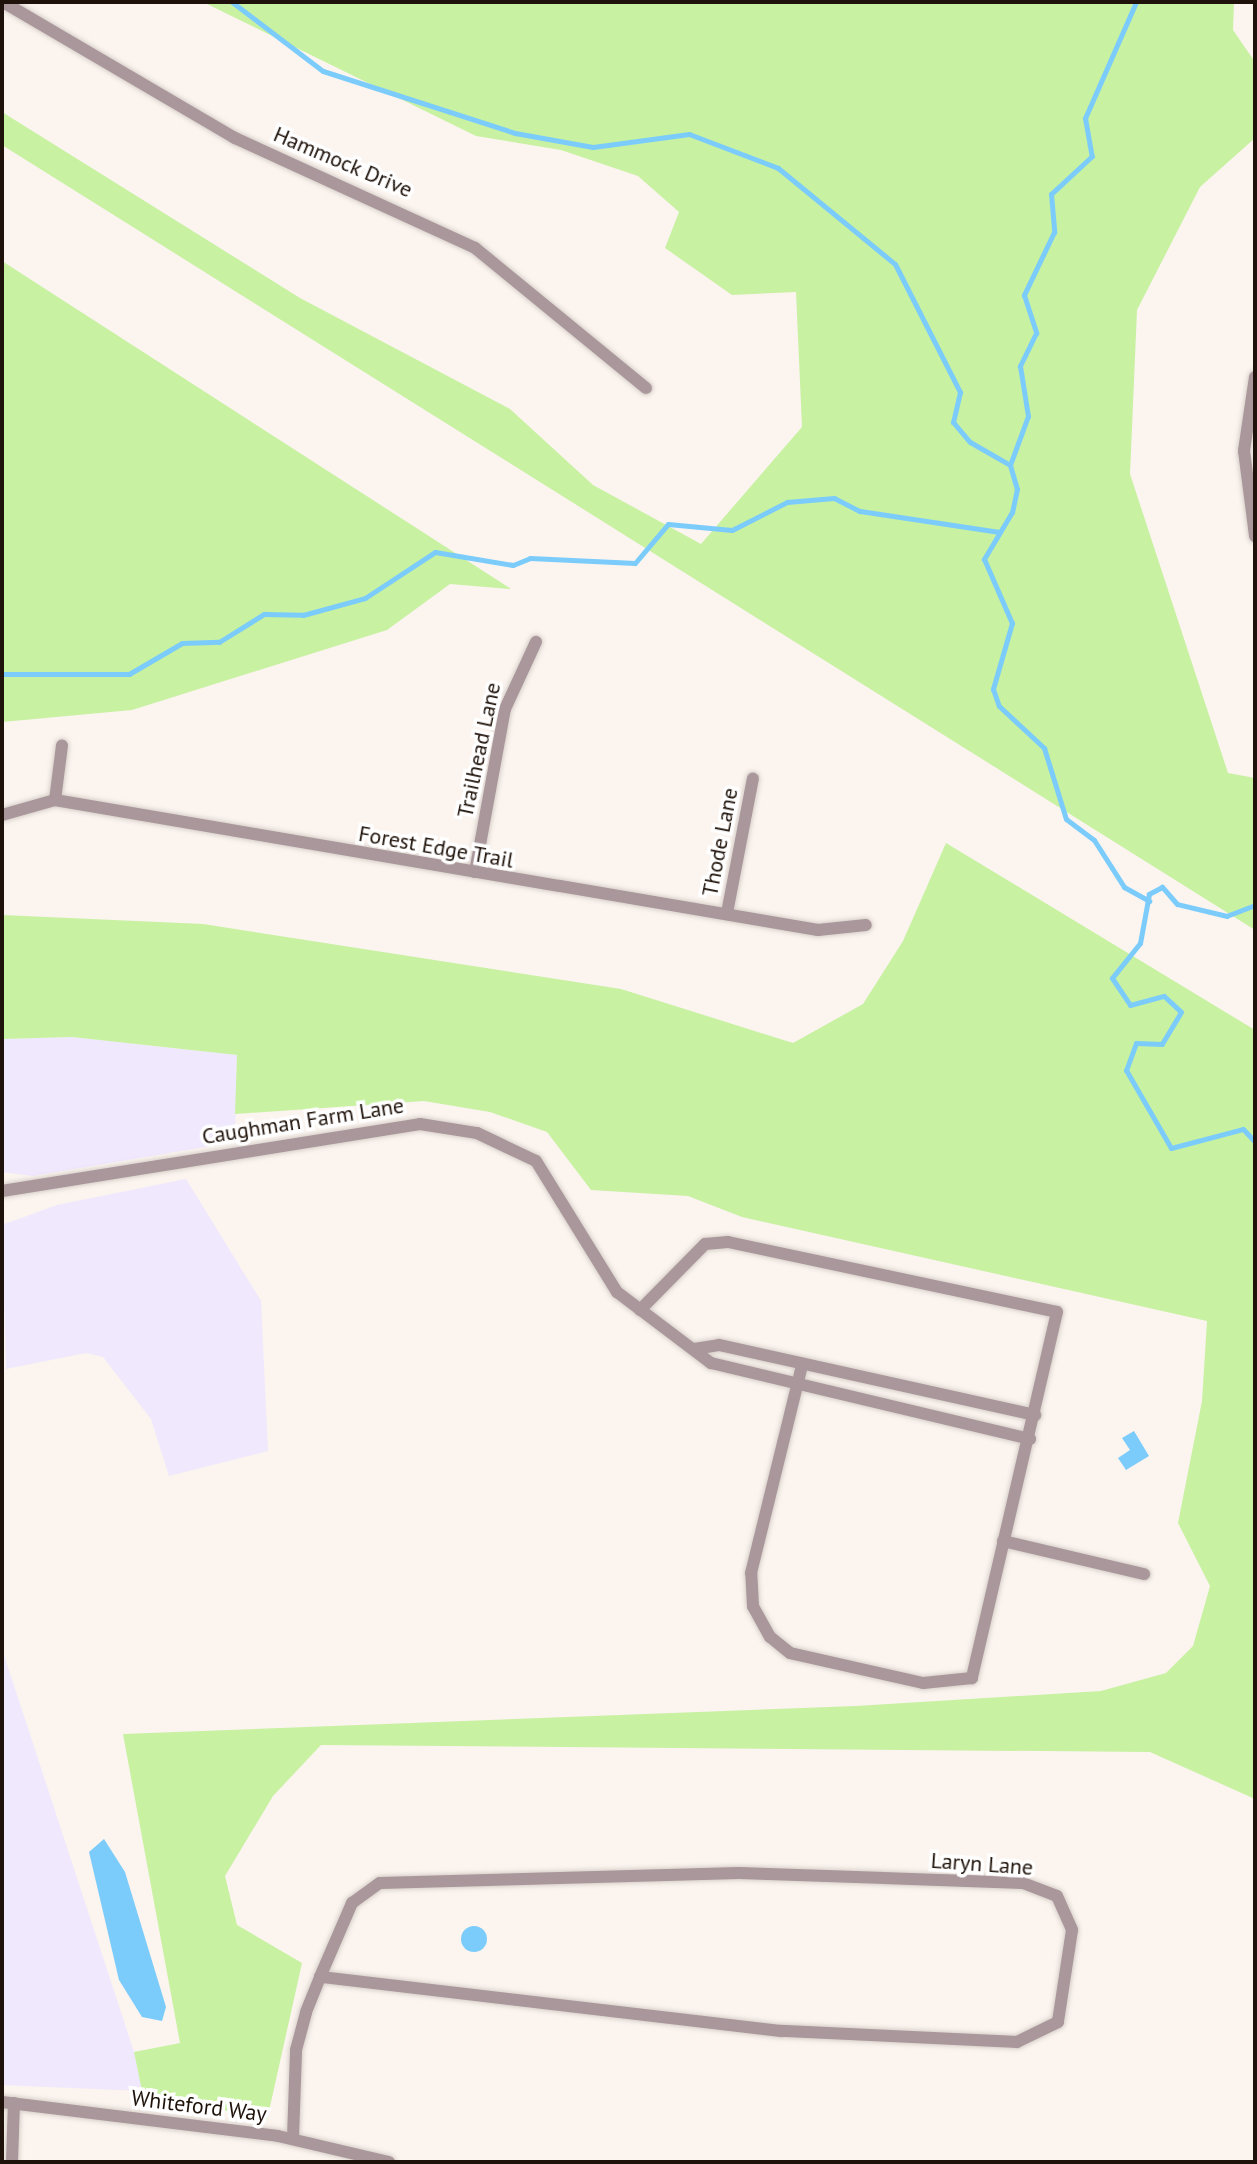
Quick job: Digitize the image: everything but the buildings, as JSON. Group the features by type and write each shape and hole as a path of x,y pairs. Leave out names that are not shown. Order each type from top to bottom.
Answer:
{"street":[{"name":"Hammock Drive","path":"3,2 235,138 475,248 646,388"},
{"path":"1255,377 1250,441 1255,536"},
{"name":"Trailhead Lane","path":"475,872 505,709 536,642"},
{"path":"55,800 62,745"},
{"name":"Thode Lane","path":"727,913 753,778"},
{"name":"Forest Edge Trail","path":"2,815 55,800 818,930 866,925"},
{"name":"Caughman Farm Lane","path":"2,1191 420,1124 477,1133 536,1161 598,1260 640,1310 711,1363 798,1388 1030,1439"},
{"path":"640,1310 705,1244 728,1242 1057,1312 1030,1439 972,1678 923,1683 790,1653 770,1637 753,1606 751,1573 802,1366"},
{"path":"694,1349 719,1345 802,1366 1035,1415"},
{"path":"1003,1541 1144,1574"},
{"name":"Laryn Lane","path":"293,2138 296,2050 320,1977 359,1893 400,1881 739,1873 1023,1883 1057,1896 1072,1930 1058,2022 1017,2042 781,2031 320,1977"},
{"path":"8,2102 12,2162"},
{"name":"Whiteford Way","path":"8,2102 293,2138 389,2162"}],"shaded area":[{"path":"72,1037 237,1055 235,1142 33,1176 2,1172 2,1039"},
{"path":"186,1179 261,1301 268,1451 169,1476 151,1419 103,1357 86,1353 6,1369 2,1225 57,1205"},
{"path":"2,1649 134,2052 142,2091 2,2085"}],"green space":[{"path":"203,2 1234,2 1233,30 1255,62 1255,138 1200,187 1137,310 1130,474 1228,773 1255,778 1255,930 2,145 2,112 300,298 510,409 593,485 701,544 802,427 796,292 732,295 665,248 679,212 638,176 561,150 476,136"},
{"path":"2,261 511,589 450,584 387,630 132,710 2,722"},
{"path":"946,843 1255,1030 1255,1799 1150,1752 321,1745 273,1796 225,1876 237,1925 302,1963 267,2120 142,2091 134,2052 180,2043 123,1734 856,1706 1101,1691 1166,1673 1193,1646 1210,1586 1178,1523 1202,1401 1207,1321 742,1217 688,1196 591,1190 547,1132 490,1112 424,1101 235,1114 237,1055 72,1037 2,1039 2,915 203,924 621,989 793,1043 863,1004 903,941"}],"water":[{"path":"1134,1431 1149,1456 1126,1470 1118,1458 1130,1450 1122,1438"},
{"path":"104,1839 125,1872 166,2007 162,2021 142,2017 119,1980 89,1852"},
{"path":"474,1926 483,1930 487,1939 483,1948 474,1952 465,1948 461,1939 465,1930"}],"waterway":[{"path":"232,2 323,71 515,133 593,147 689,134 778,168 895,264 960,392 953,422 970,442 1010,465"},
{"path":"1136,2 1085,118 1092,156 1051,194 1054,232 1024,295 1036,333 1020,366 1028,416 1010,465 1017,489 1012,512 984,559 1012,623 993,689 999,706 1044,748 1066,819 1094,840 1124,887 1149,901"},
{"path":"2,674 129,674 182,643 219,642 264,614 303,615 365,598 435,552 513,565 530,558 635,563 668,524 732,530 787,502 834,498 860,511 999,532"},
{"path":"1255,905 1227,916 1177,904 1162,887 1149,894 1140,943 1112,978 1130,1005 1164,996 1181,1012 1162,1044 1136,1043 1126,1070 1171,1148 1243,1129 1255,1142"}]}
